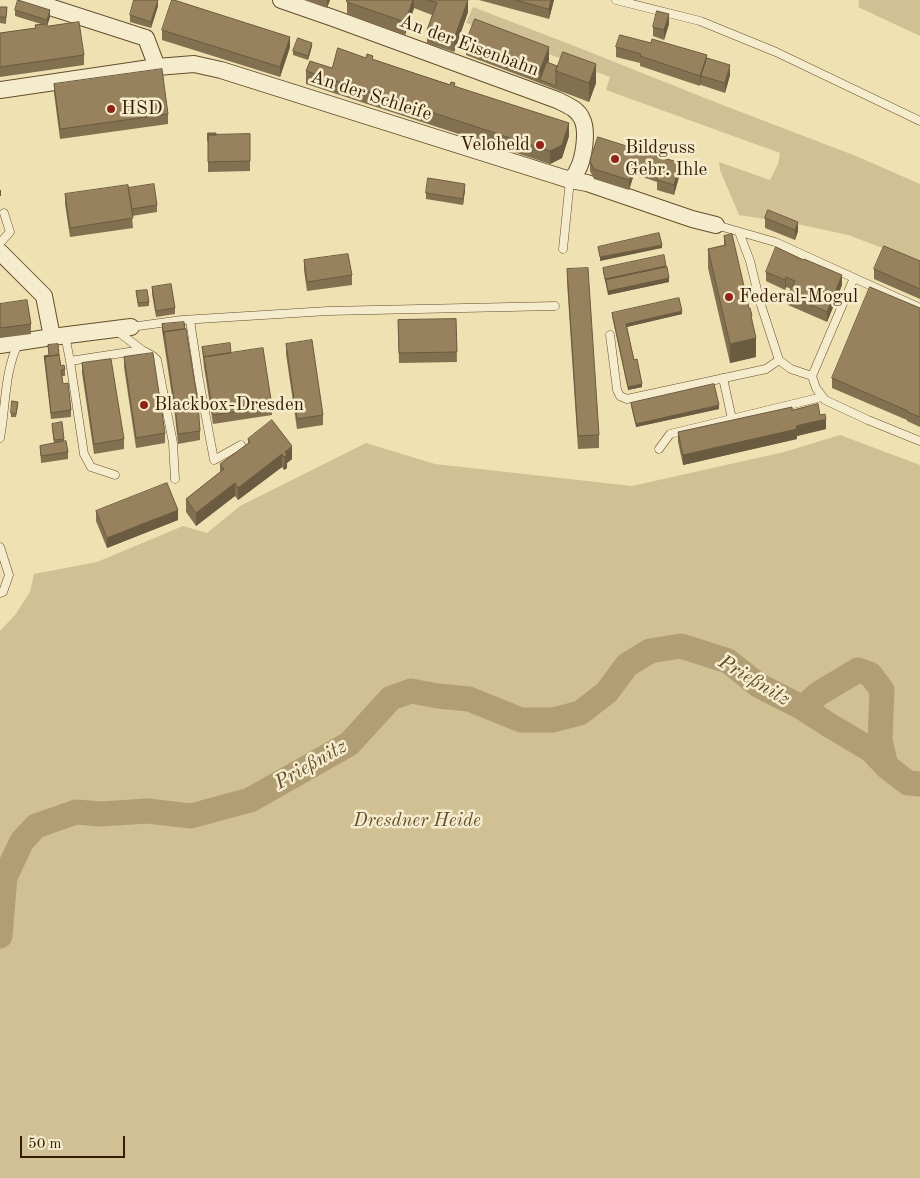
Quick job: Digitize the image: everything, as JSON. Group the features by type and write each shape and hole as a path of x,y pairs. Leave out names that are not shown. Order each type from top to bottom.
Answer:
{"street":[{"path":"28,0 146,38 156,67"},
{"name":"An der Eisenbahn","path":"281,0 557,100 573,108 582,119 585,145 578,169 570,180"},
{"name":"An der Schleife","path":"0,90 156,67 194,64 221,70 570,180 587,183 692,219 716,225"},
{"path":"0,252 44,296 59,336"},
{"path":"0,345 123,328"}],"lane":[{"path":"616,0 700,21 776,52 920,122"},
{"path":"563,249 570,180"},
{"path":"0,243 10,232 4,213"},
{"path":"716,225 774,242 920,308"},
{"path":"739,232 750,261 760,302 779,360 791,368 812,376"},
{"path":"854,278 812,376 816,388 825,400 920,441"},
{"path":"123,328 190,320 328,311 555,306"},
{"path":"190,320 214,460 241,445"},
{"path":"123,328 142,350 157,360 173,443 175,479"},
{"path":"610,335 617,390 620,396 626,399 766,369 779,360"},
{"path":"59,336 70,361 84,454 91,467 115,475"},
{"path":"0,438 3,396 14,352 19,342"},
{"path":"70,361 142,350"},
{"path":"723,378 732,419"},
{"path":"659,449 670,434 822,397"},
{"path":"0,547 9,575 3,592 0,593"}],"green space":[{"path":"859,0 920,0 920,36 858,7"},
{"path":"473,7 856,156 920,184 920,262 848,235 802,225 739,215 720,170 719,162 770,180 778,164 780,153 606,90 610,77 466,23"},
{"name":"Dresdner Heide","path":"840,435 920,465 920,1178 0,1178 0,631 15,615 30,592 34,574 97,562 183,526 207,533 240,506 366,443 435,464 632,486 784,452"}],"building":[{"path":"18,0 50,10 47,20 15,10"},
{"path":"134,0 158,0 151,22 130,15"},
{"path":"172,0 290,37 280,67 162,30"},
{"path":"347,0 413,0 405,22 347,2"},
{"path":"428,0 468,0 454,39 427,30 437,3"},
{"path":"516,0 551,0 549,9"},
{"path":"0,7 7,7 6,17 0,17"},
{"path":"657,11 669,14 664,30 653,27"},
{"path":"475,19 549,47 540,70 466,42"},
{"path":"79,22 84,55 0,67 0,33 36,28 35,25 46,24 47,26"},
{"path":"620,35 651,43 652,39 707,55 700,76 640,56 641,54 616,47"},
{"path":"298,38 312,43 308,56 293,51"},
{"path":"338,48 366,58 367,54 373,56 372,59 450,85 451,82 455,83 454,86 569,123 562,145 550,151 306,71 310,61 332,68"},
{"path":"563,52 596,64 589,83 556,71"},
{"path":"707,58 730,65 725,83 701,76"},
{"path":"547,62 557,66 556,86 540,80"},
{"name":"HSD","path":"162,69 168,114 60,129 54,84"},
{"path":"208,133 216,133 216,135 208,135"},
{"path":"250,134 250,161 208,162 208,135"},
{"name":"Bildguss Gebr. Ihle","path":"598,137 680,163 674,185 657,180 658,172 634,165 629,180 594,169 590,161"},
{"path":"428,178 465,184 463,199 426,193"},
{"path":"154,184 157,205 132,209 128,188"},
{"path":"128,185 133,218 70,228 65,194"},
{"path":"768,210 798,222 795,230 765,218"},
{"path":"659,233 662,245 600,257 598,247"},
{"name":"Federal-Mogul","path":"732,234 756,338 730,344 708,249 726,245 724,236"},
{"path":"884,246 920,261 920,289 874,269"},
{"path":"776,247 842,275 827,312 788,295 795,281 786,277 785,280 766,272"},
{"path":"348,254 352,275 307,282 304,260"},
{"path":"664,255 666,266 605,279 603,268"},
{"path":"667,267 669,278 608,291 606,280"},
{"path":"588,268 599,435 578,436 567,269"},
{"path":"171,284 175,308 156,311 152,287"},
{"path":"870,287 920,308 920,417 832,378"},
{"path":"147,290 149,302 138,303 136,291"},
{"path":"679,298 682,311 626,324 634,360 637,359 642,384 628,387 612,313"},
{"path":"27,300 31,324 0,328 0,304"},
{"path":"456,319 457,352 399,353 398,320"},
{"path":"184,322 185,329 164,332 164,335 162,324"},
{"path":"186,329 198,403 200,431 178,434 164,332"},
{"path":"312,340 323,415 297,419 286,344"},
{"path":"230,343 231,353 204,358 202,347"},
{"path":"58,344 59,355 45,357 45,360 44,356 49,355 48,345"},
{"path":"263,348 272,406 213,415 204,357"},
{"name":"Blackbox-Dresden","path":"153,353 165,433 136,438 124,357"},
{"path":"59,355 61,366 64,365 65,369 61,370 63,384 68,383 71,410 51,413 45,357"},
{"name":"Blackbox-Dresden","path":"111,359 124,439 94,444 82,363"},
{"path":"714,384 719,405 636,424 631,403"},
{"path":"12,401 18,402 16,414 11,413"},
{"path":"818,404 820,415 825,414 826,419 796,426 797,429 683,455 678,432 792,407 792,410"},
{"path":"272,420 292,446 285,452 287,455 284,457 282,454 238,488 235,483 196,513 186,499 224,469 220,464 250,442 248,439"},
{"path":"62,422 64,439 54,440 52,424"},
{"path":"66,441 68,452 41,456 40,446"},
{"path":"167,483 178,510 107,538 96,511"}],"waterway":[{"name":"Prießnitz","path":"0,936 5,877 22,841 36,826 76,812 101,814 147,811 191,816 250,800 349,744 391,698 411,691 469,699 521,720 553,720 580,713 607,692 627,665 650,651 681,646 728,661 758,685 801,707 871,750 886,766 908,783 920,784"},
{"path":"801,707 818,694 858,670 870,674 882,690 880,740 886,766"}],"place":[{"name":"HSD","path":"111,109"},
{"name":"Veloheld","path":"540,145"},
{"name":"Bildguss Gebr. Ihle","path":"615,159"},
{"name":"Federal-Mogul","path":"729,297"},
{"name":"Blackbox-Dresden","path":"144,405"}]}
